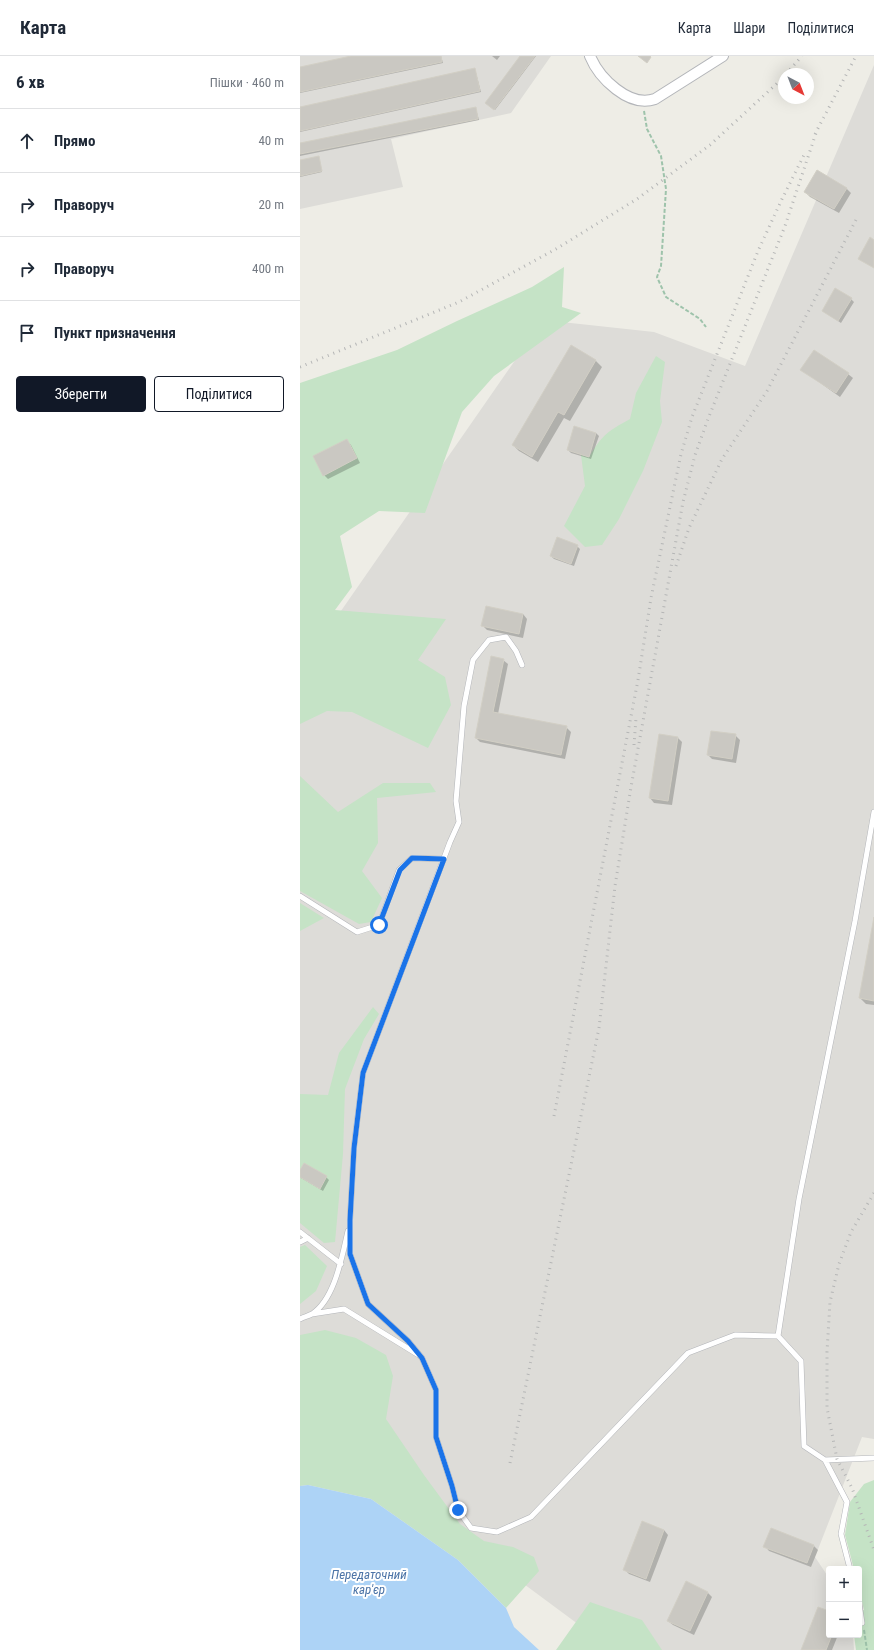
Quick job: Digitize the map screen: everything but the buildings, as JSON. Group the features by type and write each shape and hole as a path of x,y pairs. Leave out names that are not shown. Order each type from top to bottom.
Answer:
{"street":[{"path":"590,56 594,65 602,76 614,88 633,99 643,102 655,99 723,56"}],"lane":[{"path":"522,665 516,651 506,637 489,640 473,660 463,714 456,801 459,822 363,1073 354,1148 350,1220 350,1254 368,1304 408,1341 422,1358 436,1390 436,1437 458,1510 471,1528 496,1532 531,1517 688,1353 734,1335 778,1336 801,1361 804,1446 826,1460 847,1502 841,1534 849,1566"},
{"path":"778,1336 798,1199 855,921 874,812"},
{"path":"300,896 357,932 379,925 400,870 412,858 444,859"},
{"path":"312,1314 329,1295 341,1264 350,1220"},
{"path":"300,1232 341,1264"},
{"path":"300,1242 308,1238"},
{"path":"300,1319 312,1314 344,1309 384,1332 422,1358"},
{"path":"826,1460 874,1458"}],"path":[{"path":"643,102 647,129 662,156 666,189 661,266 657,277 666,296 700,319 706,327"},
{"path":"862,1622 867,1650"}],"shaded area":[{"path":"300,56 551,56 511,113 391,139 403,187 300,209"},
{"path":"874,65 874,1439 862,1437 815,1557 826,1574 826,1638 853,1638 854,1650 613,1650 300,1418 300,670 543,320 654,332 745,366"}],"green space":[{"path":"564,267 562,307 581,313 494,376 462,412 425,513 379,511 340,536 352,587 335,610 446,619 418,660 445,677 451,705 428,748 352,712 327,711 300,724 300,383 397,350 532,287"},
{"path":"656,356 665,362 660,401 662,422 643,471 619,519 602,545 585,547 564,526 585,486 581,455 589,457 606,434 630,419 636,393"},
{"path":"300,776 338,812 383,783 430,783 436,792 377,798 378,843 362,871 382,898 371,922 359,924 300,891"},
{"path":"300,903 324,918 300,931"},
{"path":"373,1007 379,1014 364,1039 345,1089 343,1154 335,1242 324,1243 300,1223 300,1094 328,1095 339,1053"},
{"path":"305,1245 327,1266 316,1291 300,1304 300,1247"},
{"path":"325,1330 356,1338 386,1355 393,1376 386,1419 460,1524 484,1541 513,1547 534,1557 539,1571 506,1608 458,1560 371,1499 308,1485 300,1486 300,1335"},
{"path":"874,1480 874,1650 856,1650 854,1638 862,1638 862,1610 864,1610 862,1602 862,1566 853,1566 845,1535 850,1502 864,1484"},
{"path":"590,1602 642,1620 662,1650 556,1650"}],"water":[{"name":"Передаточний кар'єр","path":"308,1485 371,1499 458,1560 506,1608 514,1627 539,1650 300,1650 300,1486"}],"railway":[{"path":"791,68 802,56"},
{"path":"815,134 856,56"},
{"path":"300,367 459,302 556,249 637,199 710,145 778,83"},
{"path":"510,1463 599,1028 615,886 631,787 683,502 695,455 785,226 817,130"},
{"path":"554,1116 638,680 651,598 681,454 692,417 758,251 804,155"},
{"path":"676,566 689,528 722,459 767,391 858,216"},
{"path":"634,745 636,718"},
{"path":"874,1193 851,1232 839,1264 830,1302 827,1352 827,1408 837,1459 852,1488 874,1550"}],"route":[{"path":"379,925 400,870 412,858 444,859 363,1073 354,1148 350,1220 350,1254 368,1304 408,1341 422,1358 436,1390 436,1437 458,1510"}]}
